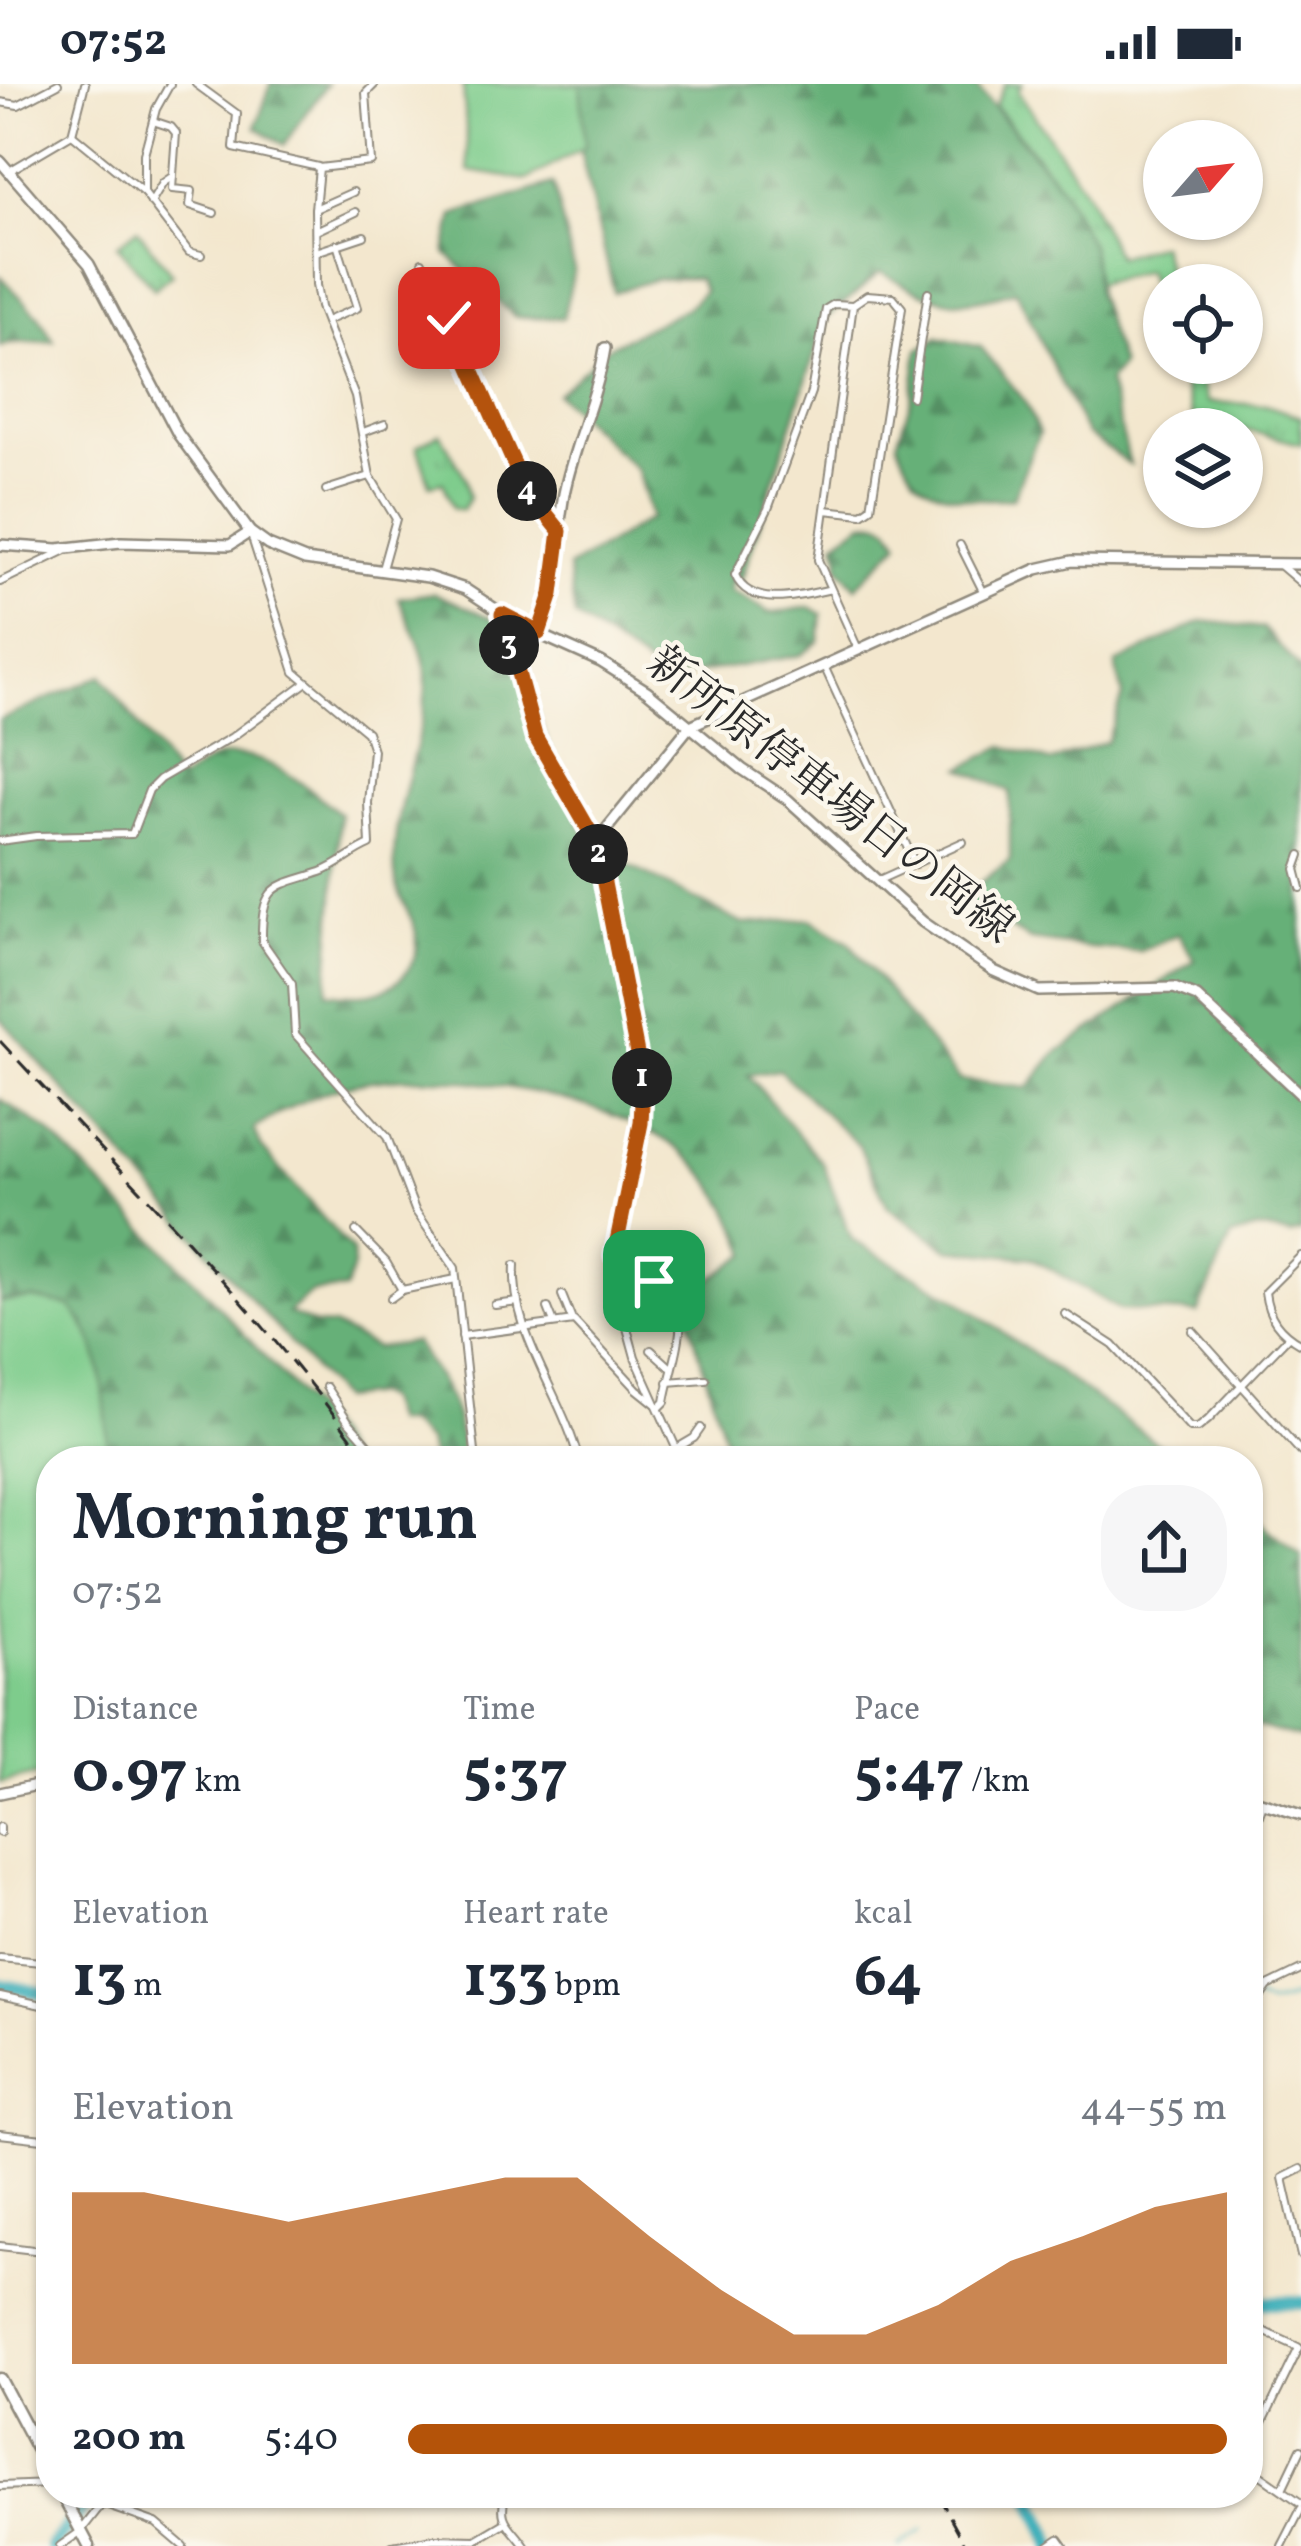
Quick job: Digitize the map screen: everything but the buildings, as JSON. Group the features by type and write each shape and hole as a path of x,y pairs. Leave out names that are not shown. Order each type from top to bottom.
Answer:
{"main road":[{"name":"新所原停車場日の岡線","path":"0,161 6,175 89,265 178,434 250,532 268,545 305,560 428,577 465,589 502,614 630,679 787,799 875,881 959,948 1010,979 1040,991 1174,988 1197,997 1301,1094"},
{"path":"539,633 552,594 570,470 598,390 605,348"},
{"path":"0,545 230,545 250,532"},
{"path":"596,842 690,726 1037,568 1072,561 1301,564"},
{"path":"0,1793 36,1785"},
{"path":"1264,1803 1301,1815"},
{"path":"0,2379 36,2446"},
{"path":"68,2508 89,2546"}],"street":[{"path":"0,101 18,106 58,84"},
{"path":"6,175 72,134 85,84"},
{"path":"144,194 144,154 170,84"},
{"path":"196,84 237,114 234,148 319,167 371,162 366,93 374,84"},
{"path":"153,121 176,133 172,189"},
{"path":"72,134 144,194 189,252 201,255"},
{"path":"319,167 316,289 355,397 370,476 396,519 382,569"},
{"path":"151,203 173,176"},
{"path":"161,186 192,191 190,205 214,213"},
{"path":"315,208 353,192"},
{"path":"315,232 356,212"},
{"path":"315,252 364,236"},
{"path":"326,321 357,308 338,244"},
{"path":"422,262 524,486 560,531"},
{"path":"912,397 928,292"},
{"path":"825,510 862,514 871,508 902,308 893,297 868,295 853,305 834,304 826,309 811,392 768,509 735,575 740,586 762,597 830,589"},
{"path":"853,305 818,560 858,649"},
{"path":"363,432 385,424"},
{"path":"326,490 370,476"},
{"path":"250,532 295,672 367,732 373,750 370,844 324,871 274,887 262,940 292,984 295,1034 387,1137 415,1210 455,1268 474,1446"},
{"path":"960,545 983,591"},
{"path":"0,582 72,546"},
{"path":"1278,564 1301,584"},
{"path":"502,614 535,736 596,842 644,1101 613,1276 628,1339 676,1446"},
{"path":"824,665 915,864"},
{"path":"0,841 132,834 149,790 160,779 232,737 305,683"},
{"path":"875,881 963,842"},
{"path":"1301,855 1296,869 1301,888"},
{"path":"356,1231 386,1262 402,1290"},
{"path":"614,1256 633,1274 666,1283 679,1301 682,1324 660,1407"},
{"path":"1301,1256 1298,1267 1265,1292 1270,1317 1301,1344"},
{"path":"515,1264 523,1330 555,1393 574,1446"},
{"path":"391,1298 402,1290 456,1279"},
{"path":"562,1295 572,1321 660,1407"},
{"path":"495,1305 518,1302"},
{"path":"548,1307 554,1324"},
{"path":"1065,1314 1113,1345 1190,1428 1208,1420 1288,1337"},
{"path":"462,1336 572,1321"},
{"path":"1193,1331 1301,1452"},
{"path":"651,1350 670,1366"},
{"path":"668,1382 706,1379"},
{"path":"326,1387 370,1446"},
{"path":"680,1446 701,1428"},
{"path":"0,1958 36,1962"},
{"path":"1263,1992 1301,1970"},
{"path":"0,1996 36,2004"},
{"path":"0,2134 36,2138"},
{"path":"1301,2169 1283,2178 1301,2256"},
{"path":"0,2246 36,2250"},
{"path":"1263,2331 1300,2348 1263,2423"},
{"path":"1282,2489 1301,2449"},
{"path":"1263,2476 1301,2506 1282,2546"},
{"path":"0,2486 36,2485"},
{"path":"61,2546 99,2508"},
{"path":"113,2508 156,2523 183,2546"},
{"path":"502,2508 503,2524 524,2546"},
{"path":"392,2546 434,2539 476,2540 503,2524"},
{"path":"1049,2546 1062,2543"}],"green space":[{"path":"271,84 327,84 284,145 256,127"},
{"path":"463,84 580,84 585,147 527,180 469,171"},
{"path":"564,84 974,84 1059,184 1091,245 1097,294 1121,366 1108,382 1130,464 1086,434 1016,290 976,300 946,300 880,272 826,319 740,584 730,580 730,591 771,613 810,607 822,614 819,641 801,655 666,679 575,617 568,568 651,518 637,470 557,394 608,347 686,308 704,291 698,278 656,279 614,292"},
{"path":"1005,84 1022,84 1018,91 1085,190 1117,257 1160,244 1165,264 1143,264 1143,271 1096,284 1086,236 1059,184 995,106"},
{"path":"553,184 574,270 563,318 515,317 446,253 454,215"},
{"path":"137,229 172,274 154,289 117,245"},
{"path":"0,276 39,316 54,341 0,347"},
{"path":"938,337 981,347 1024,400 1039,433 1013,498 976,499 937,491 916,478 905,461 897,442 912,397 918,350"},
{"path":"1183,384 1201,384 1207,402 1266,405 1301,417 1301,444 1263,434 1263,408 1190,408"},
{"path":"440,433 465,477 469,498 462,510 453,508 443,482 430,485 417,446"},
{"path":"878,521 890,527 900,542 856,587 839,567 835,542 864,522"},
{"path":"434,593 500,622 589,845 743,924 810,919 850,943 959,1080 1028,1088 1056,1053 1195,960 1178,934 1140,951 1091,948 1031,940 969,907 966,894 1010,860 1010,792 962,768 1004,746 1052,762 1107,741 1123,696 1116,664 1202,621 1263,628 1301,670 1301,1232 1290,1235 1257,1229 1231,1237 1198,1313 1120,1310 1032,1258 948,1249 888,1207 859,1146 779,1070 748,1075 823,1164 852,1240 955,1298 1161,1446 727,1446 683,1298 748,1254 721,1196 701,1170 677,1148 611,1114 526,1091 439,1079 399,1078 350,1085 307,1100 254,1129 261,1147 352,1251 353,1267 345,1290 312,1292 288,1313 315,1325 333,1326 376,1348 414,1342 449,1397 460,1446 429,1446 406,1423 393,1423 385,1400 376,1395 340,1399 0,1018 0,720 102,675 179,781 216,759 237,756 270,764 315,793 340,814 327,992 376,992 406,973 417,949 414,927 397,885 395,848 421,726 426,676 420,647 399,598"},
{"path":"0,1099 48,1131 204,1290 322,1420 339,1446 107,1446 99,1371 84,1322 33,1299 0,1301"},
{"path":"33,1299 69,1306 81,1321 102,1379 108,1446 36,1446 36,1775 0,1783 0,1302"},
{"path":"1263,1525 1301,1556 1301,1738 1263,1728"}],"waterway":[{"path":"0,1985 36,1992"},
{"path":"1263,2002 1301,1996"},
{"path":"1263,2302 1301,2302"},
{"path":"52,2546 83,2508"},
{"path":"1037,2508 1053,2546"},
{"path":"899,2546 923,2530"}],"railway":[{"path":"0,1041 237,1297 357,1446"},
{"path":"945,2508 966,2546"}],"route":[{"path":"449,318 524,486 560,531 552,594 539,633 502,614 541,751 596,842 644,1101 614,1256 633,1274 654,1281"}]}
